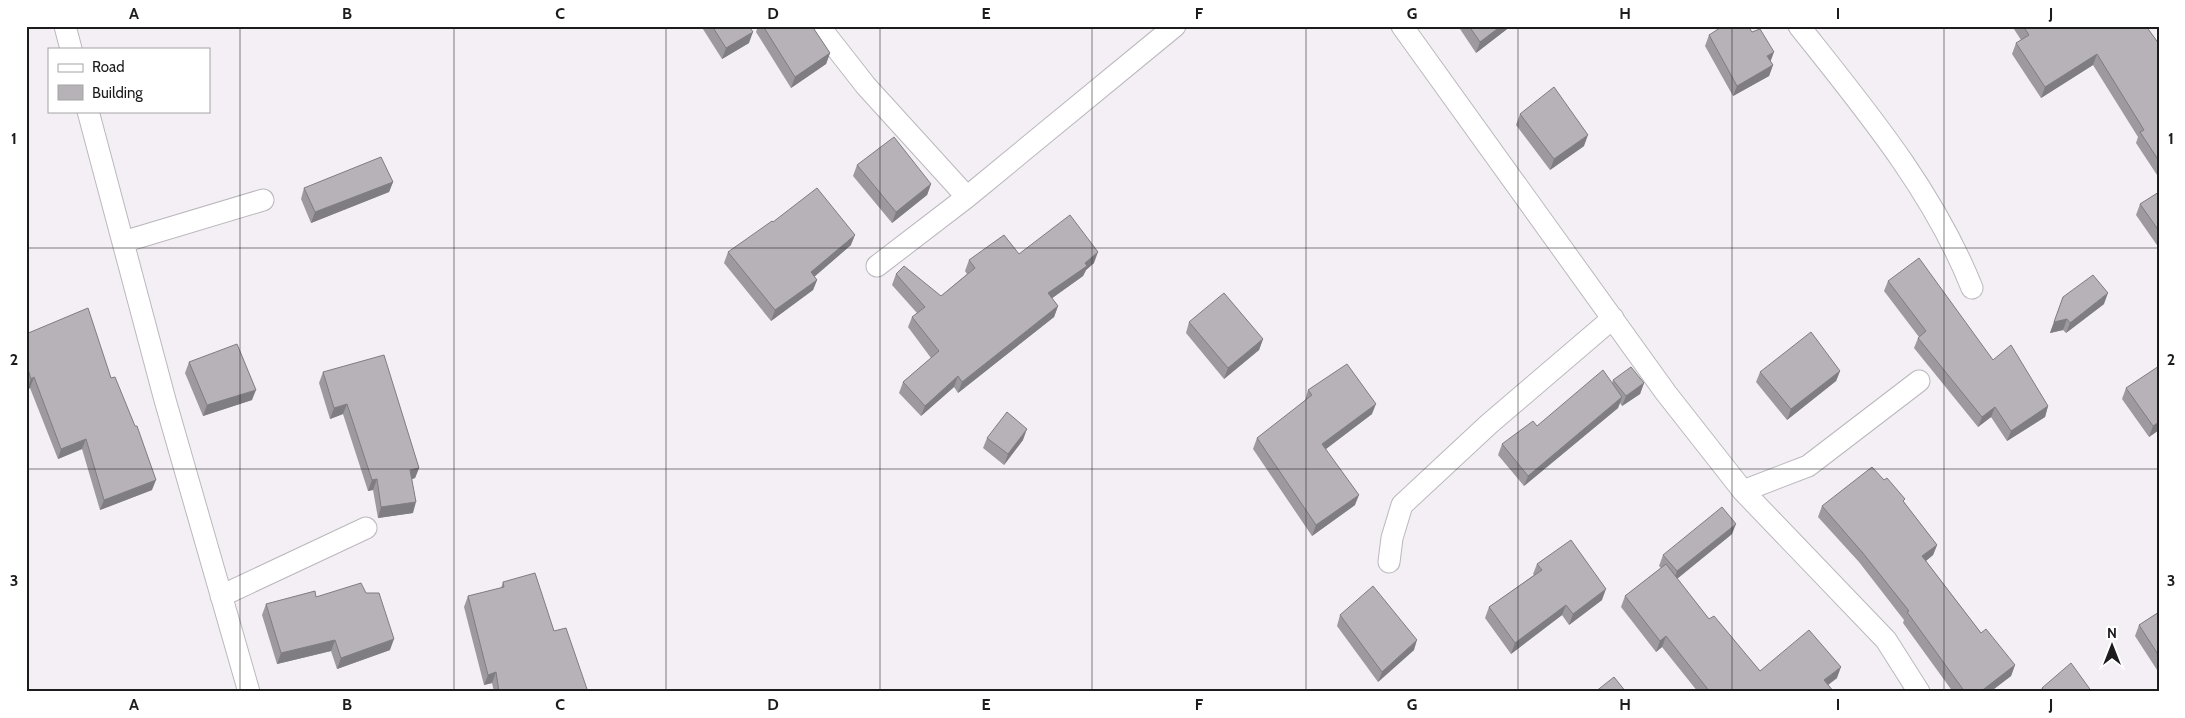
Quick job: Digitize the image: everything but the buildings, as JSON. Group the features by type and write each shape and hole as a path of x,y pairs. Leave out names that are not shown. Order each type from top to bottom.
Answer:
{"street":[{"path":"65,26 71,48"},
{"path":"819,26 866,86 966,197"},
{"path":"877,266 966,197 1176,26"},
{"path":"1402,26 1666,392 1743,491 1886,640 1919,692"},
{"path":"1799,26 1921,188 1958,254 1972,288"},
{"path":"88,112 165,400 249,692"},
{"path":"123,242 263,200"},
{"path":"1389,562 1392,538 1402,505 1489,424 1613,318"},
{"path":"1743,491 1808,466 1919,381"},
{"path":"221,596 366,528"}]}
